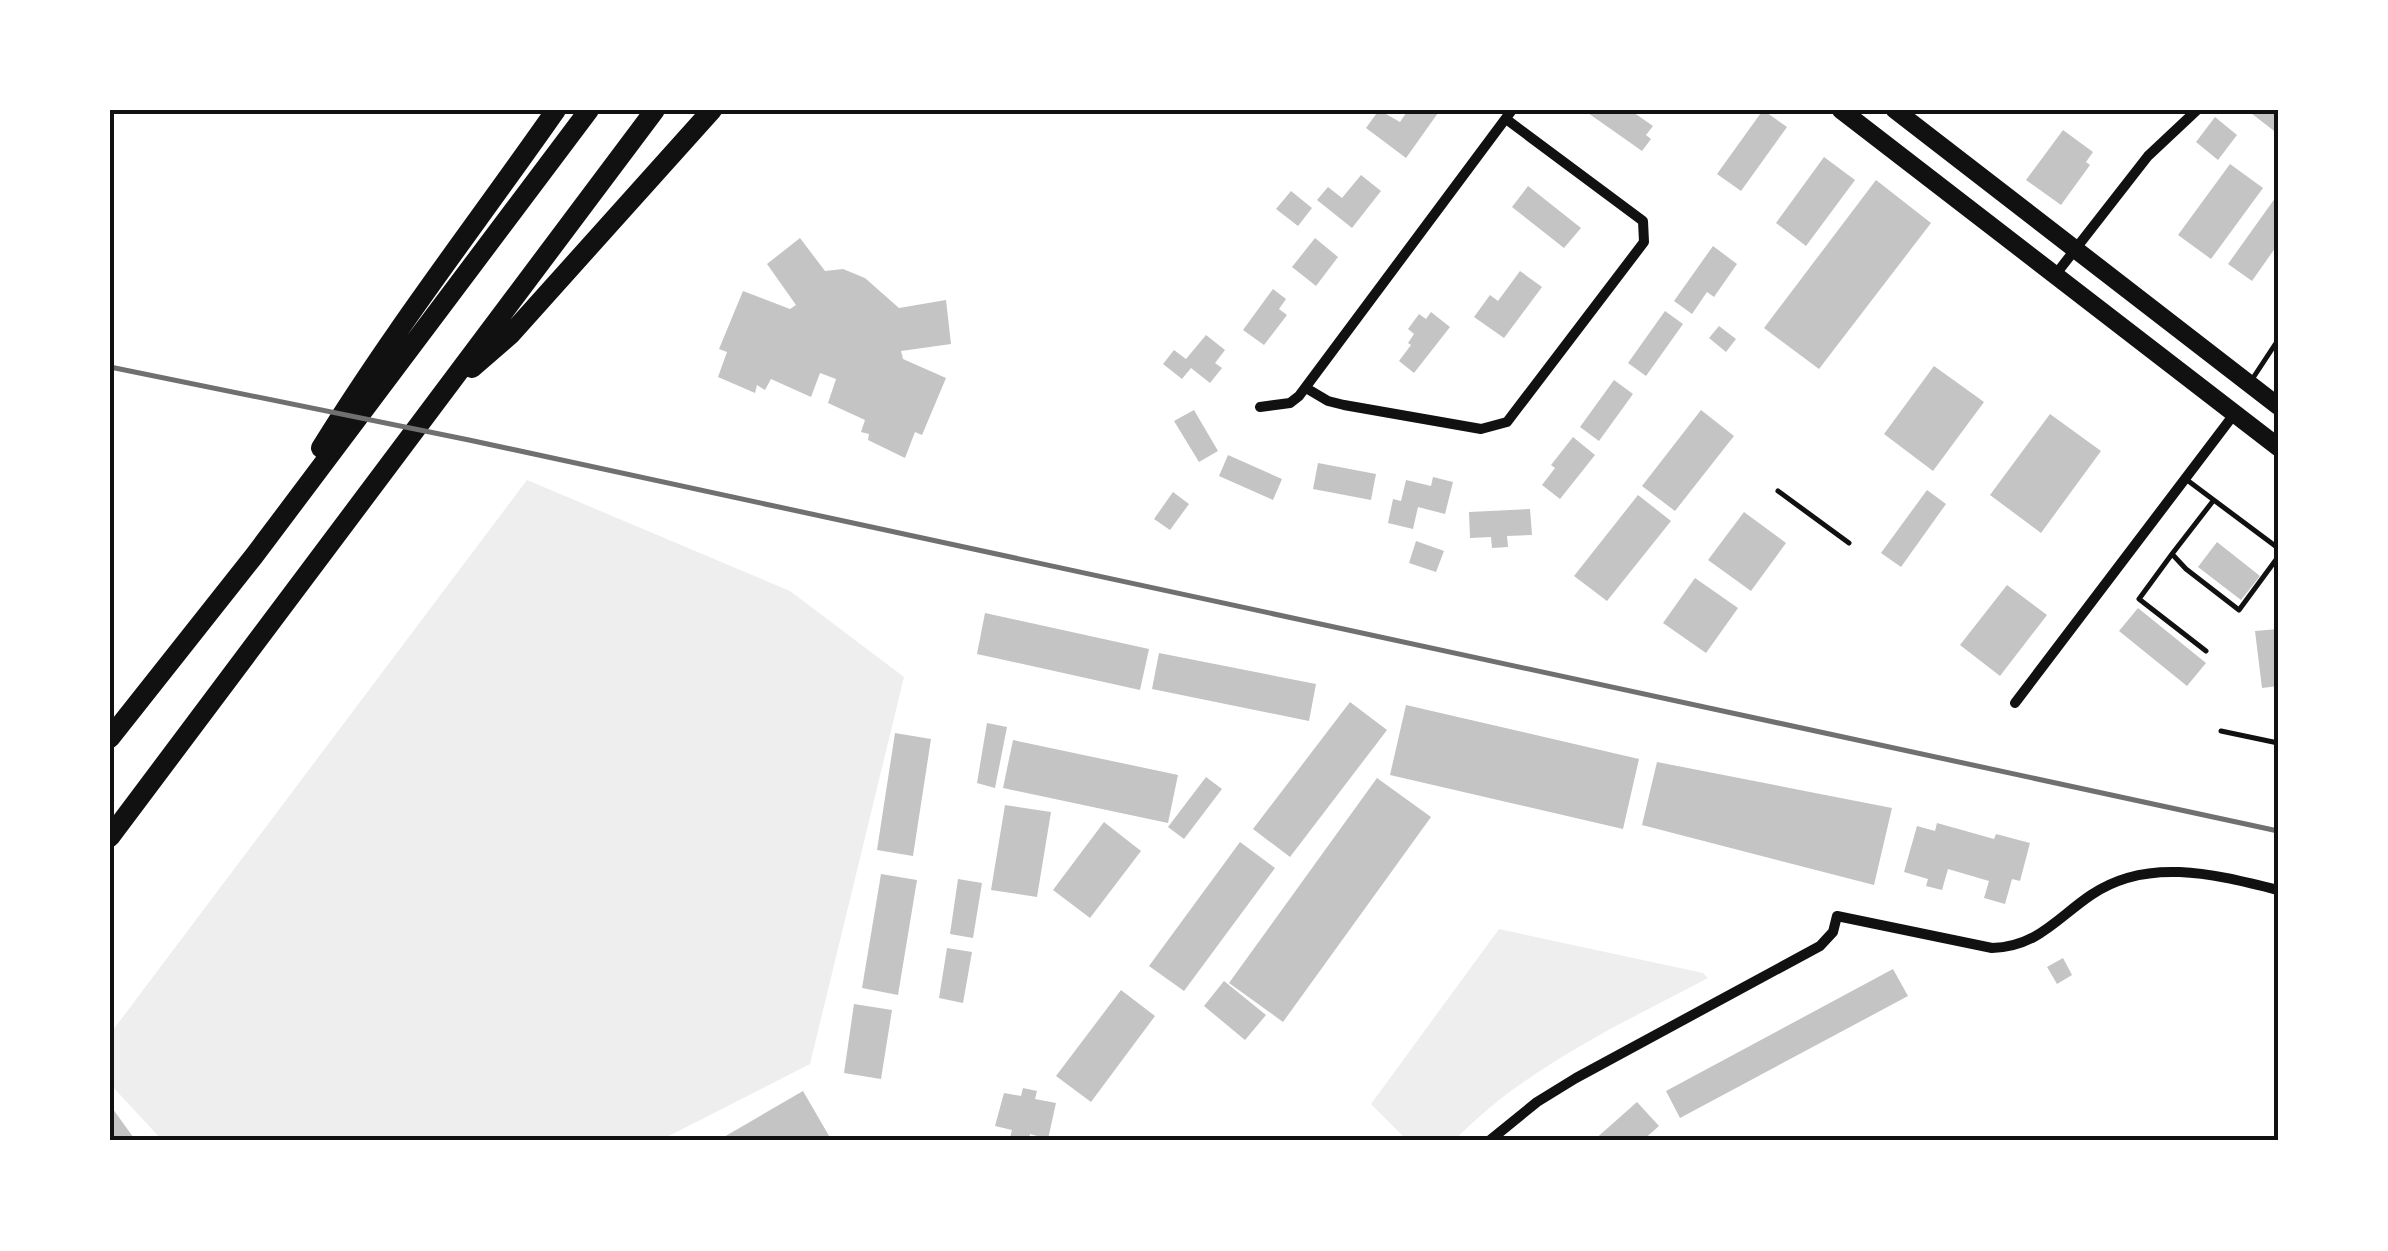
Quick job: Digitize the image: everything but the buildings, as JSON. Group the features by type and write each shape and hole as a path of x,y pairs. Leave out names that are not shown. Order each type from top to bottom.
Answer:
{"highway":[{"path":"254,556 370,368 556,110"},
{"path":"110,738 254,556 589,110"},
{"path":"110,837 656,110"},
{"path":"442,394 510,335 712,110"}],"main road":[{"path":"1841,110 2278,446"},
{"path":"1895,110 2278,406"}],"street":[{"path":"2056,274 2148,156 2197,110"},
{"path":"1260,407 1290,403 1306,388 1509,114 1643,221 1644,242 1507,422 1481,429 1344,405 1306,388"},
{"path":"2016,703 2234,413"},
{"path":"1489,1141 1576,1078 1820,946 1833,932 1837,916 2008,948 2042,936 2108,885 2145,875 2198,872 2278,890"}],"lane":[{"path":"2249,384 2278,340"},
{"path":"2185,478 2278,548"},
{"path":"1778,491 1848,543"},
{"path":"2206,651 2139,599 2214,500"},
{"path":"2172,554 2239,610 2278,558"},
{"path":"2221,731 2278,742"}],"shaded area":[{"path":"527,480 790,591 904,677 810,1064 659,1141 163,1141 110,1084 110,1034"},
{"path":"1499,929 1703,973 1708,978 1542,1070 1481,1115 1454,1141 1408,1141 1371,1104"}],"railway":[{"path":"110,367 469,440 2278,831"}]}
